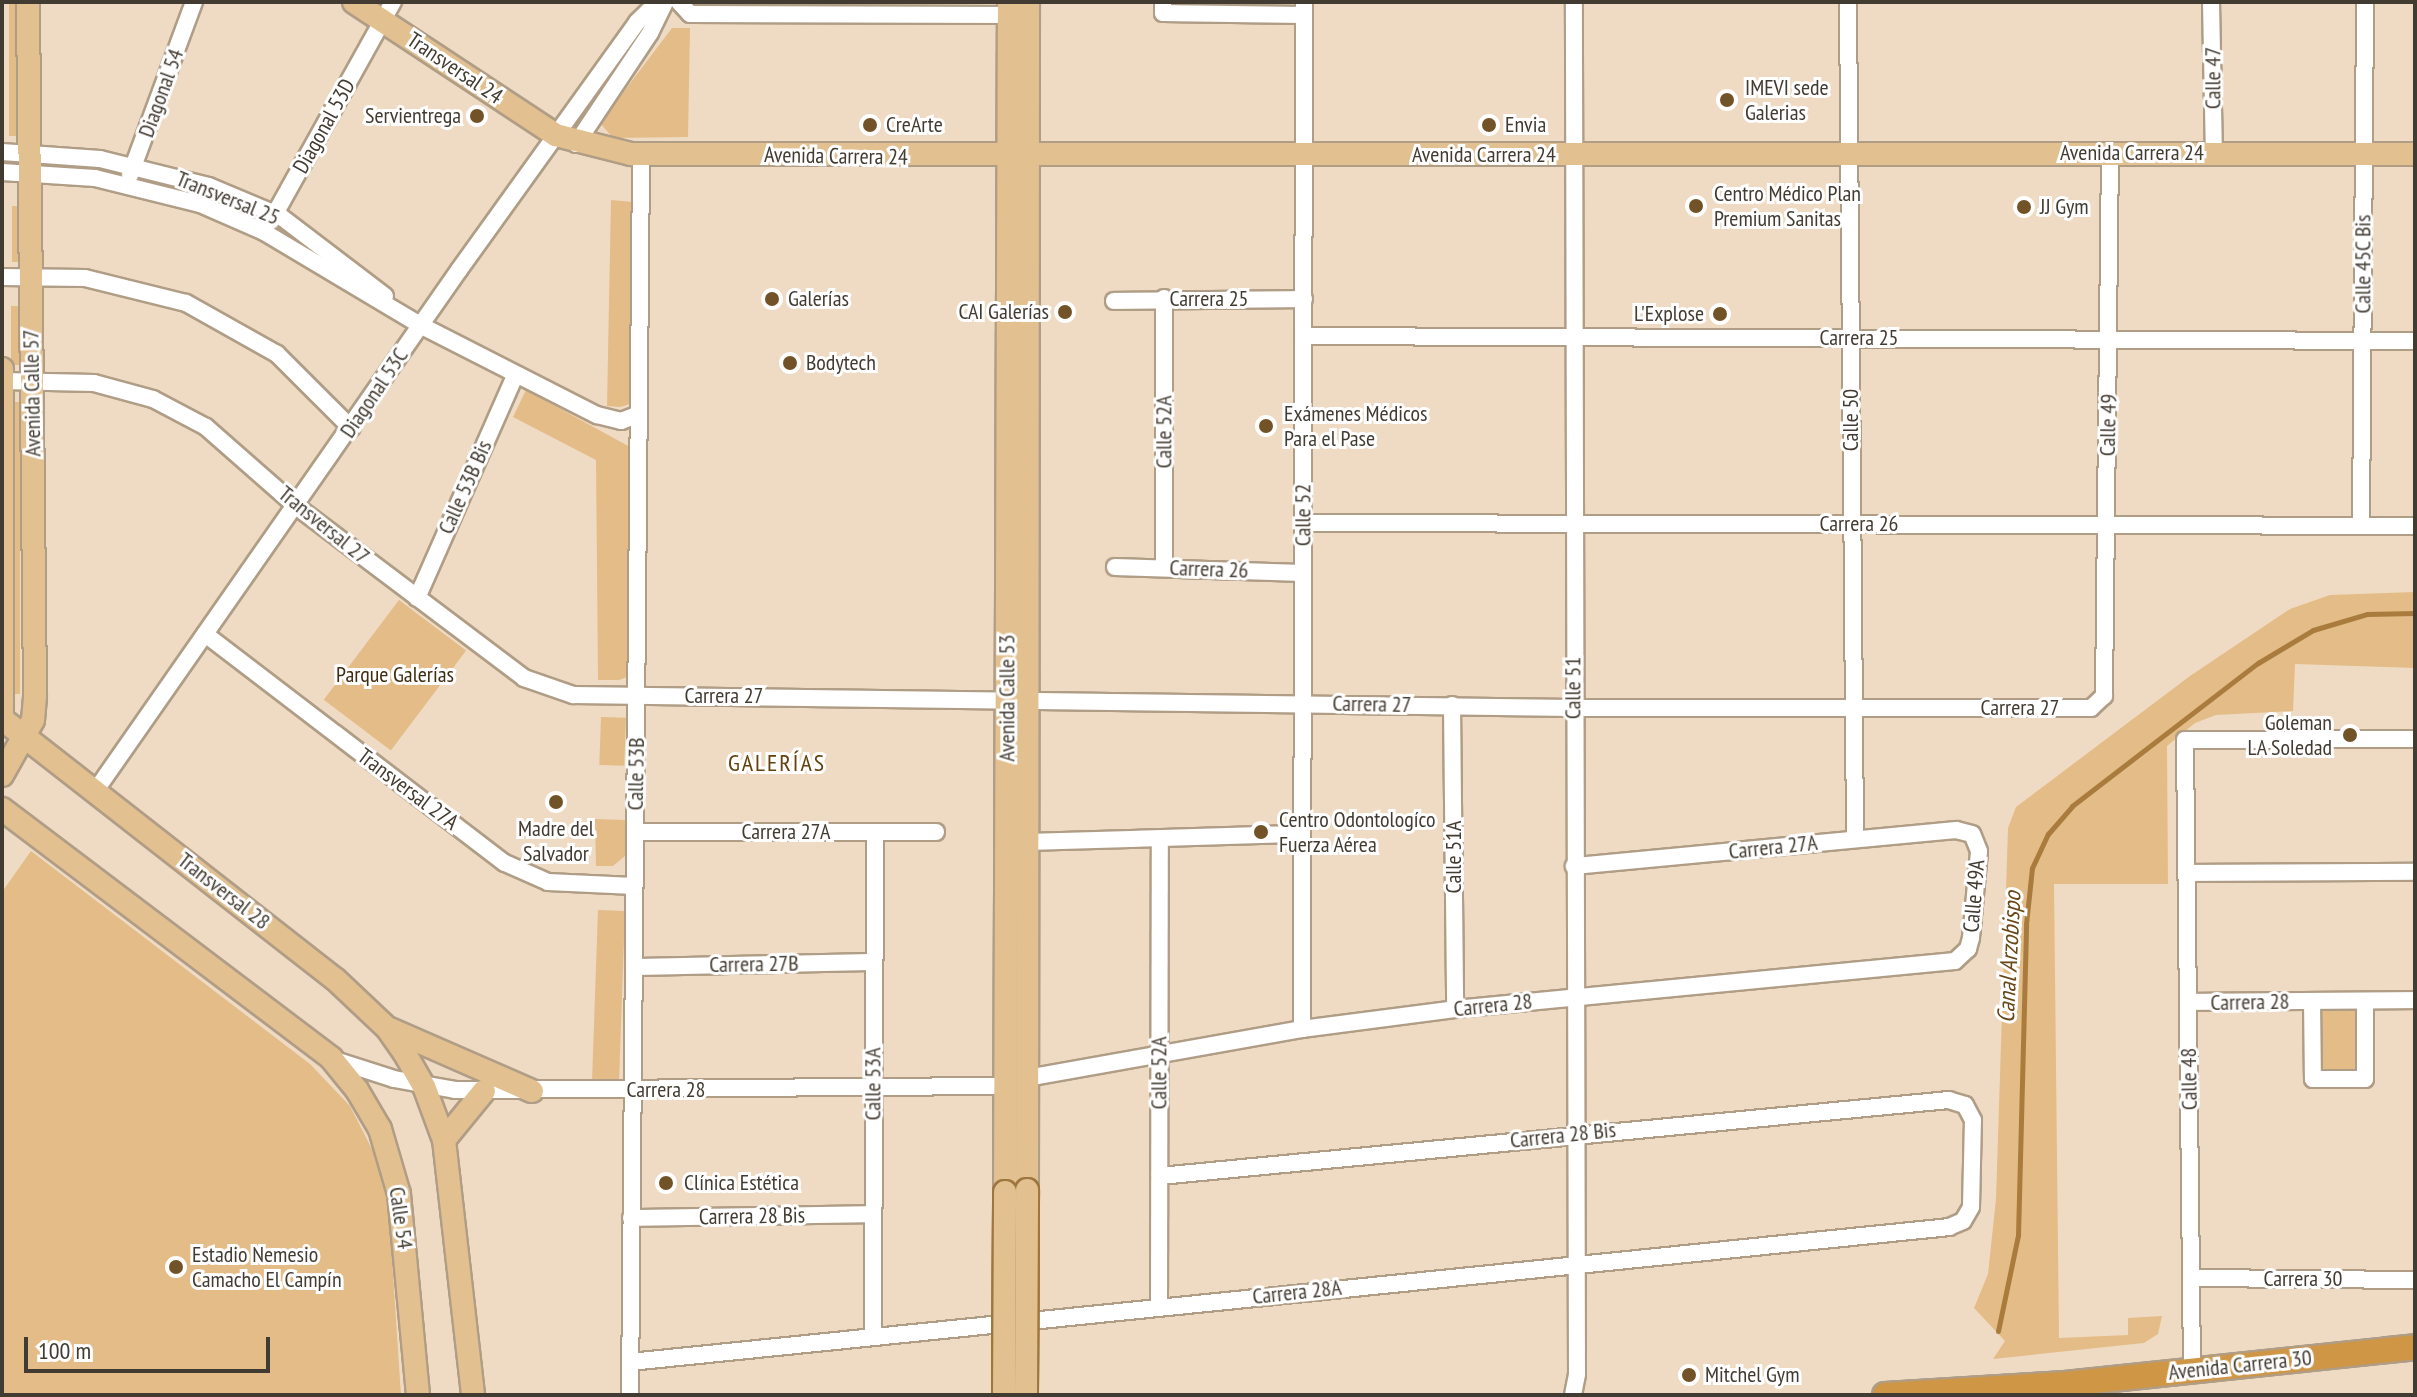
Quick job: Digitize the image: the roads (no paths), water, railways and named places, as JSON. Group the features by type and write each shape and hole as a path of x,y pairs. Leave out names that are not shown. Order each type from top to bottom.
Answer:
{"highway":[{"name":"Avenida Carrera 30","path":"1885,1395 2065,1384 2415,1347"},
{"name":"Avenida Carrera 30","path":"2017,1395 2065,1384"}],"main road":[{"name":"Avenida Calle 57","path":"2,775 25,737 35,696 28,2"},
{"name":"Transversal 24","path":"354,2 388,10 566,140"},
{"name":"Avenida Calle 53","path":"1018,157 1028,2"},
{"name":"Avenida Calle 53","path":"1009,8 1018,157 1017,698 1005,1086 1016,1191 1026,1395"},
{"name":"Avenida Carrera 24","path":"566,140 641,154 1018,157 2415,154"},
{"name":"Avenida Calle 57","path":"2,369 2,720"},
{"name":"Avenida Calle 53","path":"1004,1395 1016,1191 1027,1078 1027,842 1017,698"},
{"name":"Transversal 28","path":"2,720 96,790 335,979 387,1028 424,1086"},
{"path":"2,809 331,1058"},
{"path":"387,1028 532,1091"},
{"name":"Calle 54","path":"331,1058 368,1107 392,1162 405,1234 418,1395"},
{"path":"424,1086 444,1140 473,1395"},
{"path":"444,1140 484,1091"}],"street":[{"name":"Diagonal 54","path":"127,184 194,2"},
{"name":"Diagonal 53C","path":"566,140 637,22 658,2"},
{"name":"Diagonal 53C","path":"96,790 420,325 650,33 665,2"},
{"name":"Calle 51","path":"1573,1395 1577,1374 1571,524 1574,2"},
{"name":"Calle 50","path":"1848,2 1855,839"},
{"name":"Calle 47","path":"2211,2 2214,153"},
{"name":"Calle 45C Bis","path":"2361,525 2365,2"},
{"path":"1163,7 1304,9"},
{"path":"685,8 1009,8"},
{"name":"Calle 52","path":"1302,1029 1304,9"},
{"name":"Diagonal 53D","path":"264,232 388,10"},
{"name":"Transversal 25","path":"2,152 30,162 200,204 264,232 420,325 515,376 608,420 639,414"},
{"name":"Calle 49","path":"2104,696 2110,153"},
{"name":"Calle 53B","path":"630,1395 641,154"},
{"name":"Transversal 25","path":"2,172 30,162 134,165 209,186 275,214 334,253 420,325"},
{"path":"2,277 31,276 136,287 222,319 277,354 351,428"},
{"name":"Carrera 25","path":"1114,301 1164,298 1304,299"},
{"name":"Calle 52A","path":"1164,298 1164,566"},
{"name":"Carrera 25","path":"1303,336 2415,341"},
{"name":"Calle 53B Bis","path":"417,598 515,376"},
{"name":"Transversal 27","path":"2,381 94,383 153,399 206,427 296,506 524,678 573,695 636,696"},
{"name":"Carrera 26","path":"1303,523 2415,526"},
{"name":"Carrera 26","path":"1115,567 1164,566 1303,573"},
{"name":"Transversal 27A","path":"205,634 505,863 548,882 634,886"},
{"name":"Carrera 27","path":"636,696 1017,698 1573,708 2091,708 2104,696"},
{"name":"Calle 51A","path":"1452,705 1455,1009"},
{"name":"Calle 48","path":"2192,1370 2185,740 2415,739"},
{"name":"Carrera 27A","path":"1574,866 1956,830 1972,834"},
{"name":"Carrera 27A","path":"635,832 936,832"},
{"name":"Calle 53A","path":"873,1337 875,832"},
{"path":"1027,842 1302,834"},
{"name":"Calle 49A","path":"1962,957 1971,938 1979,851 1972,834"},
{"name":"Calle 52A","path":"1159,1307 1160,839"},
{"path":"2186,873 2415,872"},
{"name":"Carrera 28","path":"1027,1078 1302,1029 1455,1009 1962,957"},
{"name":"Carrera 27B","path":"634,967 874,962"},
{"name":"Carrera 28","path":"2188,1002 2415,1000"},
{"name":"Carrera 28","path":"2312,1001 2313,1079 2365,1079 2365,1001"},
{"name":"Carrera 28","path":"331,1058 424,1086 484,1091 1005,1086"},
{"name":"Carrera 28 Bis","path":"1160,1176 1949,1100 1965,1105 1973,1120 1971,1207 1963,1221"},
{"name":"Carrera 28 Bis","path":"631,1218 873,1214"},
{"name":"Carrera 28A","path":"630,1362 1576,1262 1949,1227 1963,1221"},
{"name":"Carrera 30","path":"2191,1278 2415,1280"},
{"name":"Calle 51","path":"1577,1374 1586,1395"}],"waterway":[{"name":"Canal Arzobispo","path":"1998,1331 2018,1235 2026,924 2032,868 2048,834 2072,806 2258,663 2313,630 2367,614 2415,613"}],"place":[{"name":"IMEVI sede Galerias","path":"1727,100"},
{"name":"Servientrega","path":"477,116"},
{"name":"CreArte","path":"870,125"},
{"name":"Envia","path":"1489,125"},
{"name":"Centro Médico Plan Premium Sanitas","path":"1696,206"},
{"name":"JJ Gym","path":"2024,207"},
{"name":"Galerías","path":"772,299"},
{"name":"CAI Galerías","path":"1065,312"},
{"name":"L'Explose","path":"1720,314"},
{"name":"Bodytech","path":"790,363"},
{"name":"Exámenes Médicos Para el Pase","path":"1266,426"},
{"name":"Goleman LA Soledad","path":"2350,735"},
{"name":"Madre del Salvador","path":"556,802"},
{"name":"Centro Odontologíco Fuerza Aérea","path":"1261,832"},
{"name":"Clínica Estética","path":"666,1183"},
{"name":"Estadio Nemesio Camacho El Campín","path":"176,1267"},
{"name":"Mitchel Gym","path":"1689,1375"}],"district":[{"name":"GALERÍAS","path":"777,763"}],"park label":[{"name":"Parque Galerías","path":"395,675"}]}
